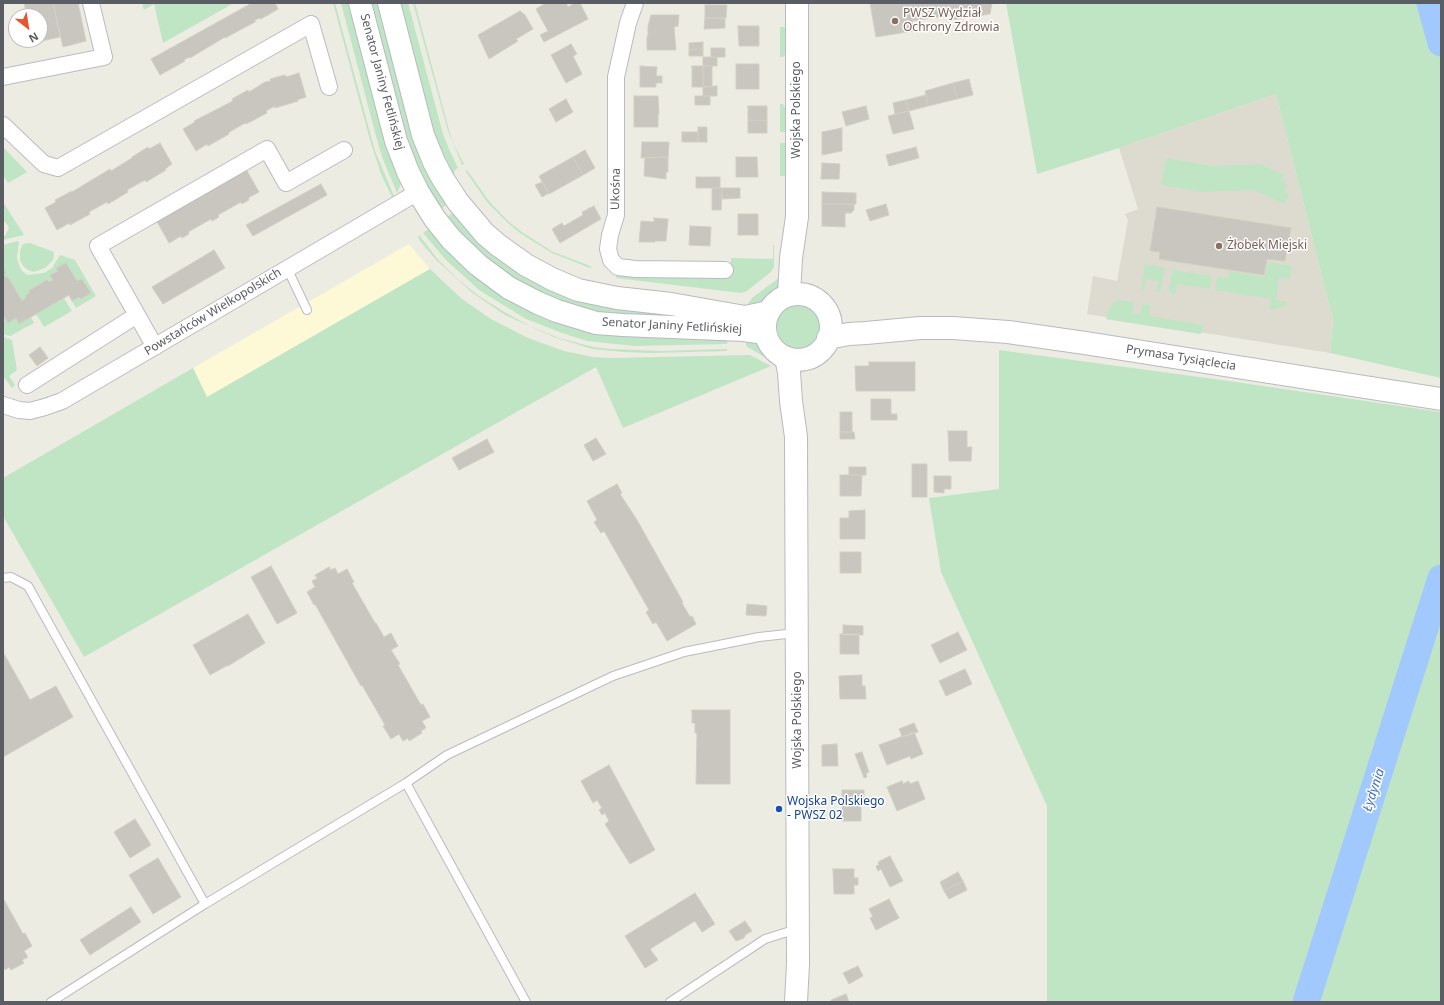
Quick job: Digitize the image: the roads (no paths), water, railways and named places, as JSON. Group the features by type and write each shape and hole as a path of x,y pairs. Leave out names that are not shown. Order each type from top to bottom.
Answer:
{"main road":[{"name":"Senator Janiny Fetlińskiej","path":"360,3 396,141 408,172 418,192 435,218 451,239 478,265 509,288 538,303 557,311 596,323 623,326 744,330 765,333"},
{"name":"Senator Janiny Fetlińskiej","path":"389,3 423,135 434,162 458,202 485,234 498,246 526,265 552,279 578,290 617,298 670,304 745,317 769,312"},
{"name":"Wojska Polskiego","path":"789,295 791,258 797,217 797,3"},
{"name":"Wojska Polskiego","path":"797,217 805,256 804,274 811,297"},
{"path":"789,295 805,295 820,303 827,313 830,325 828,338 821,350 807,358 799,360 786,358 779,354 768,341 765,333 765,321 769,312 776,302 789,295"},
{"name":"Prymasa Tysiąclecia","path":"827,313 837,319 920,328"},
{"name":"Prymasa Tysiąclecia","path":"828,338 849,334 920,328 953,328 1023,334 1441,399"},
{"name":"Wojska Polskiego","path":"786,358 789,372 796,437 798,633 798,964 796,1002"},
{"name":"Wojska Polskiego","path":"796,437 803,398 807,358"}],"street":[{"path":"3,77 104,57 91,3"},
{"name":"Ukośna","path":"635,3 626,30 616,77 616,215 610,235 608,249 610,260 618,267 636,269 725,270"},
{"path":"3,125 44,164 58,168 311,24 329,87"},
{"path":"155,347 98,246 267,149 286,183 344,150"},
{"name":"Powstańców Wielkopolskich","path":"3,406 30,411 62,401 418,192"},
{"path":"27,385 138,315"}],"lane":[{"path":"287,268 307,310"},
{"path":"3,578 11,577 28,586 205,904"},
{"path":"52,1002 205,904 406,783 447,755 613,676 684,652 759,637 798,633"},
{"path":"406,783 526,1002"},
{"path":"670,1002 765,940 798,929"}],"waterway":[{"name":"Łydynia","path":"1430,3 1441,43"},
{"name":"Łydynia","path":"1306,1002 1441,578"}],"place":[{"name":"PWSZ Wydział Ochrony Zdrowia","path":"895,21"},
{"name":"Żłobek Miejski","path":"1219,246"},
{"name":"Wojska Polskiego - PWSZ 02","path":"779,809"}]}
